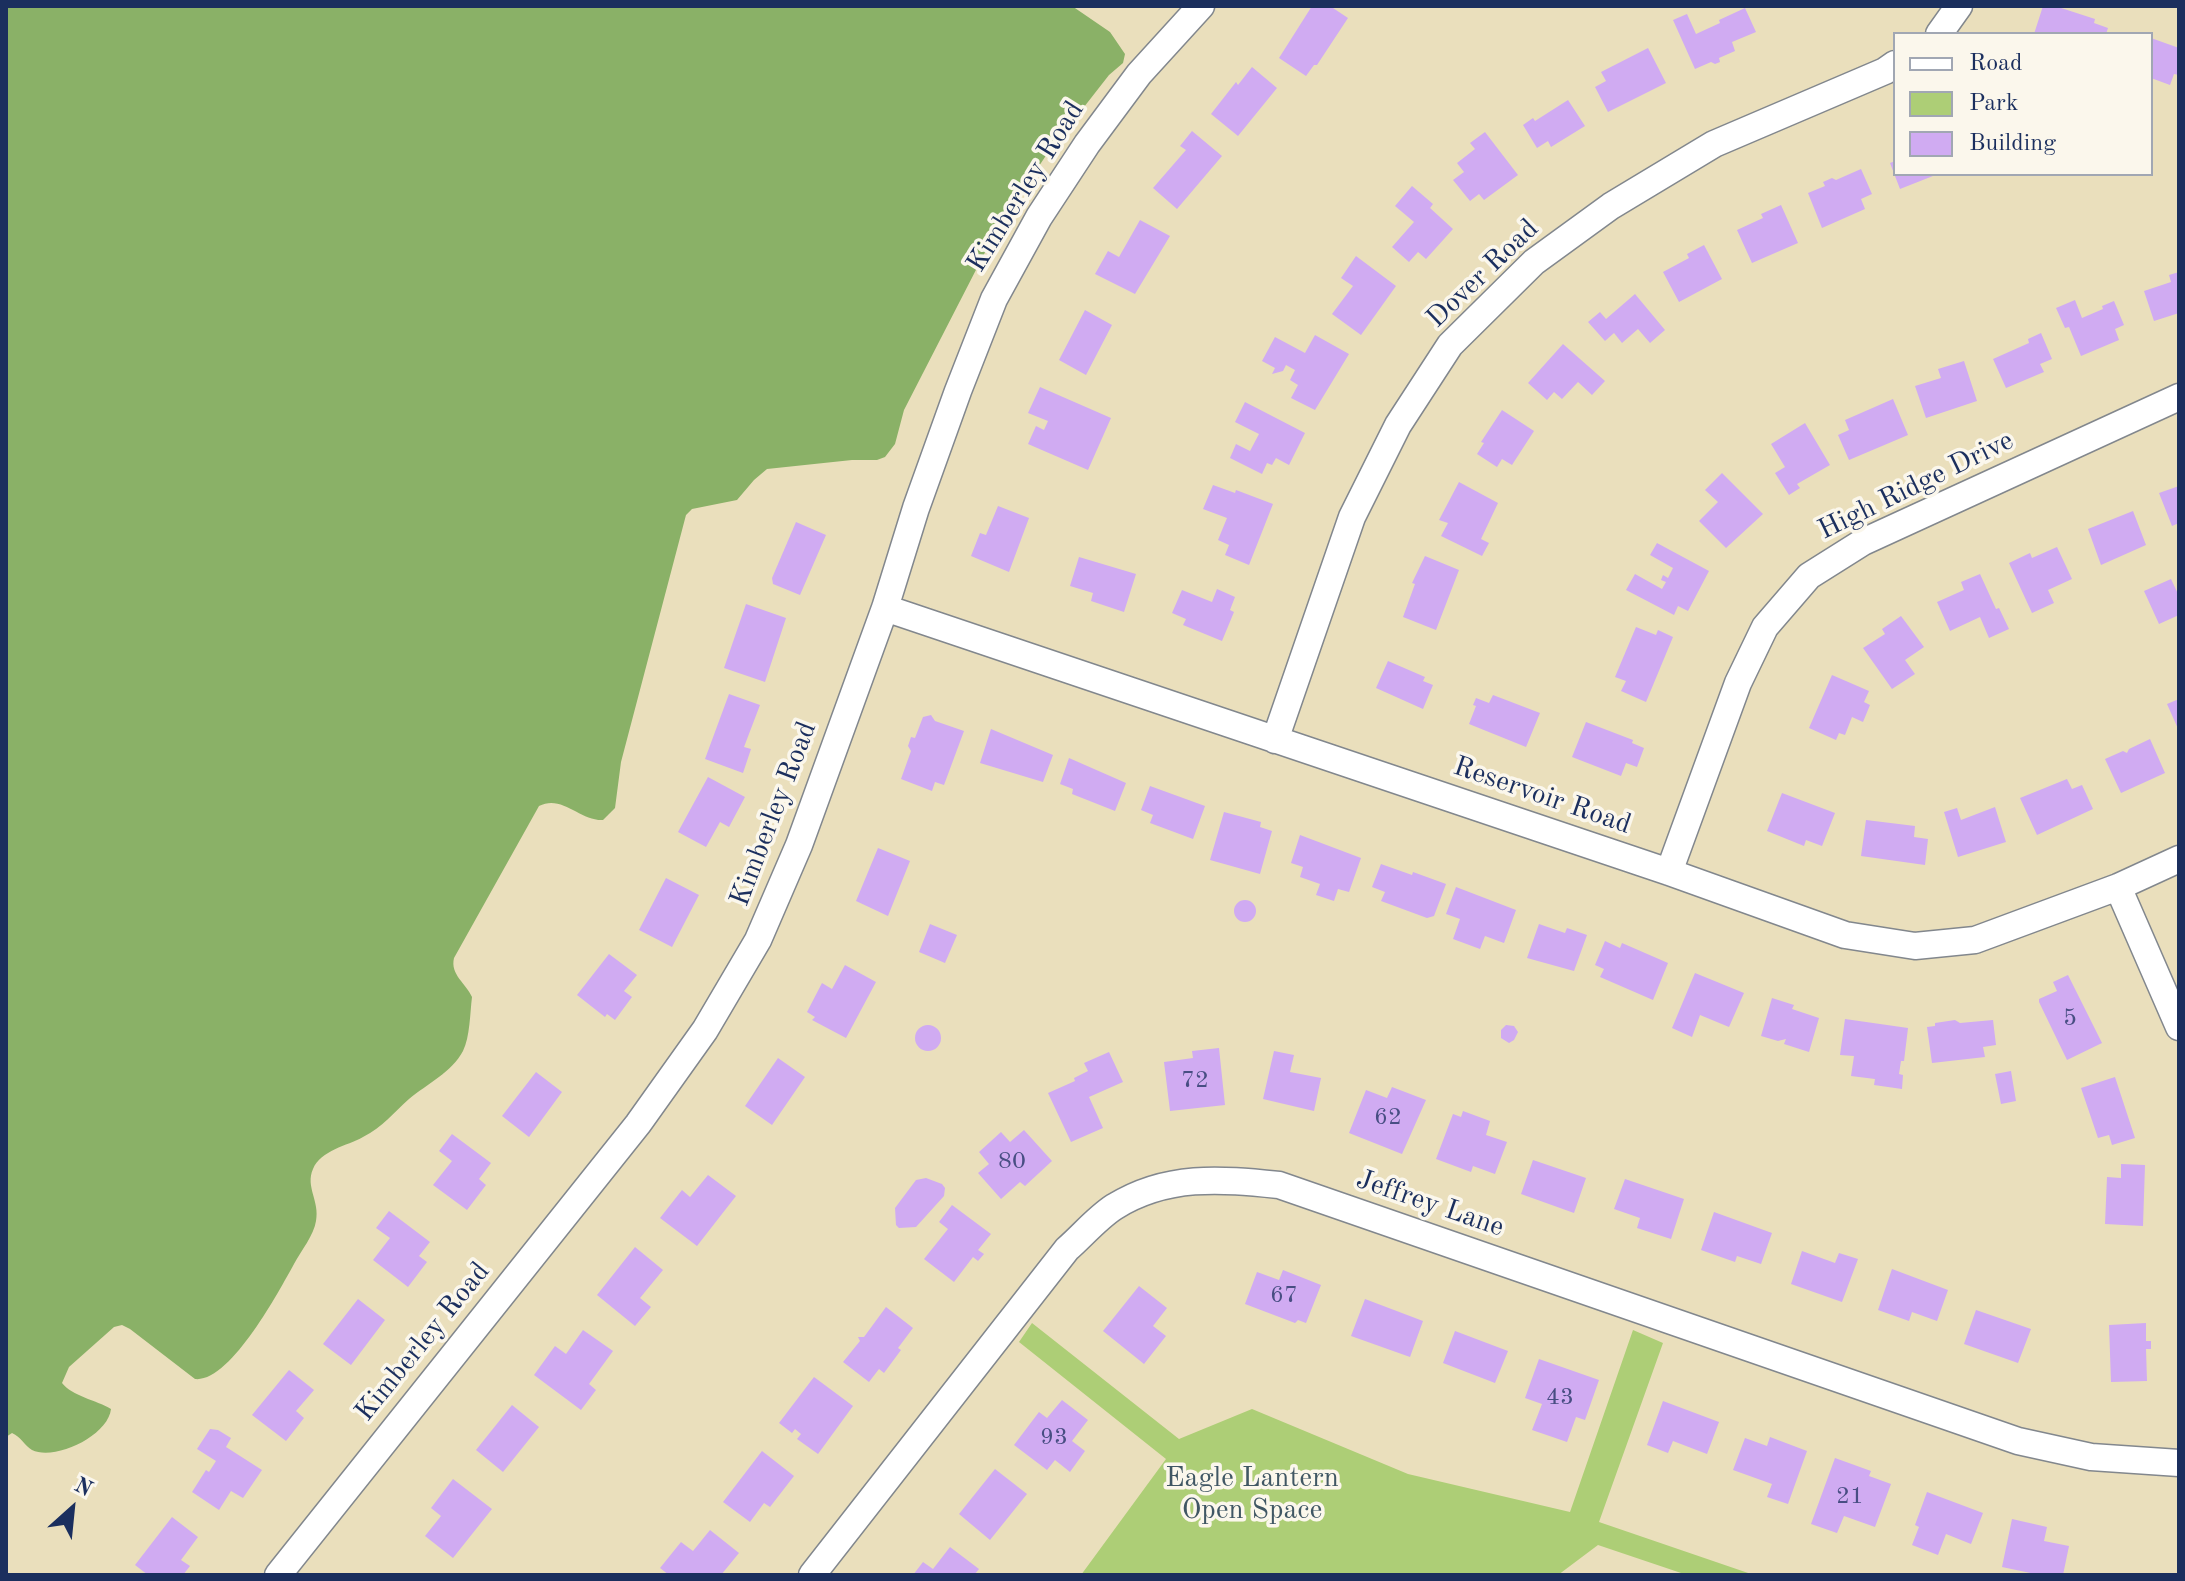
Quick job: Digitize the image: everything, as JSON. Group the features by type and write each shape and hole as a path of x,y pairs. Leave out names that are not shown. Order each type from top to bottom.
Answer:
{"street":[{"name":"Kimberley Road","path":"278,1575 638,1124 705,1030 758,940 787,872 885,608 916,508 994,299 1039,217 1087,144 1139,74 1201,6"},
{"path":"1940,32 1959,6"},
{"name":"Dover Road","path":"1275,740 1352,517 1398,425 1450,345 1534,262 1611,206 1714,144 1893,65"},
{"name":"High Ridge Drive","path":"1669,872 1738,683 1765,627 1809,576 1863,542 2179,397"},
{"name":"Reservoir Road","path":"885,608 1669,872 1845,935 1915,946 1975,940 2118,887 2179,859"},
{"path":"2118,887 2179,1027"},
{"name":"Jeffrey Lane","path":"812,1575 1067,1249 1113,1208 1156,1186 1213,1179 1279,1185 2018,1441 2091,1457 2179,1463"}],"green space":[{"path":"6,6 1072,6 1110,32 1125,54 1123,63 1109,75 1045,157 997,229 904,410 895,444 885,457 767,469 737,500 692,509 686,515 621,762 615,808 603,820 587,817 555,803 539,806 454,958 456,974 472,997 463,1051 446,1071 409,1099 388,1120 363,1137 328,1153 317,1163 311,1176 317,1214 313,1232 252,1333 223,1367 209,1376 195,1379 130,1329 122,1325 114,1327 69,1367 62,1383 78,1395 111,1409 108,1419 91,1437 79,1444 42,1453 32,1450 12,1433 6,1437"},
{"name":"Eagle Lantern Open Space","path":"1032,1323 1179,1439 1252,1409 1408,1474 1570,1512 1633,1330 1663,1343 1599,1522 1754,1575 1687,1575 1598,1545 1558,1575 1081,1575 1166,1459 1019,1342"}],"building":[{"path":"1312,6 1330,6 1348,18 1317,65 1306,76 1279,58"},
{"path":"2043,6 2055,6 2095,19 2094,23 2108,28 2107,32 2035,32"},
{"path":"1745,8 1756,32 1732,42 1735,51 1719,58 1720,62 1711,62 1695,69 1673,20 1687,14 1696,34"},
{"path":"2153,39 2179,48 2179,75 2174,74 2170,85 2153,79"},
{"path":"1648,48 1666,83 1608,112 1595,87 1606,81 1601,72"},
{"path":"1252,67 1277,88 1238,136 1211,114"},
{"path":"1568,100 1585,126 1551,147 1548,141 1537,148 1523,125"},
{"path":"1192,131 1222,156 1177,209 1153,188 1186,150 1180,146"},
{"path":"1485,132 1518,175 1484,200 1479,194 1470,201 1453,180 1464,172 1457,163 1475,149 1470,143"},
{"path":"1861,169 1872,194 1861,199 1865,209 1822,228 1808,193 1825,186 1823,182"},
{"path":"1895,176 1933,176 1900,189"},
{"path":"1412,186 1433,204 1430,208 1453,229 1426,259 1418,252 1409,262 1392,247 1414,222 1395,206"},
{"path":"1781,205 1798,243 1752,263 1737,230 1763,218 1761,214"},
{"path":"1140,220 1170,236 1135,294 1095,274 1108,251 1119,257"},
{"path":"1704,245 1722,279 1679,302 1663,272 1689,258 1687,254"},
{"path":"1356,256 1396,286 1361,335 1332,314 1353,286 1341,278"},
{"path":"2179,272 2179,313 2154,321 2144,291 2171,282 2169,275"},
{"path":"1635,294 1665,330 1650,343 1638,329 1622,343 1614,333 1605,341 1588,322 1600,312 1606,319"},
{"path":"2075,300 2082,318 2114,301 2124,325 2115,329 2119,340 2081,356 2069,327 2065,328 2056,308"},
{"path":"1085,310 1112,325 1086,375 1059,360"},
{"path":"2041,333 2052,359 2040,364 2044,372 2006,388 1993,359 2029,343 2028,339"},
{"path":"1315,335 1349,354 1315,410 1291,398 1298,385 1290,380 1295,370 1286,365 1283,371 1272,374 1275,368 1262,361 1275,337 1305,353"},
{"path":"1563,344 1605,381 1592,395 1578,382 1562,399 1554,392 1547,400 1528,383"},
{"path":"1964,361 1977,401 1926,418 1915,386 1941,378 1938,369"},
{"path":"1040,387 1111,418 1088,470 1028,444 1036,426 1044,430 1048,421 1028,413"},
{"path":"1893,399 1908,435 1849,460 1838,435 1849,430 1845,420"},
{"path":"1245,402 1305,433 1289,465 1276,458 1272,465 1267,463 1262,474 1230,458 1236,444 1250,451 1259,434 1235,422"},
{"path":"1502,410 1534,431 1512,465 1502,459 1497,467 1477,454 1484,443 1481,442"},
{"path":"1805,423 1830,465 1797,484 1800,488 1789,495 1775,473 1785,467 1771,444"},
{"path":"1722,473 1763,514 1726,548 1699,521 1718,502 1705,490"},
{"path":"1459,482 1498,503 1481,539 1489,543 1482,556 1441,536 1448,523 1439,520"},
{"path":"1213,485 1273,504 1249,565 1225,555 1229,545 1218,540 1227,518 1203,509"},
{"path":"2179,486 2179,523 2172,526 2159,493"},
{"path":"998,506 1029,518 1009,572 971,556 980,533 986,535"},
{"path":"2133,511 2146,545 2101,565 2088,529"},
{"path":"796,522 826,535 800,595 773,584 772,578"},
{"path":"1657,543 1709,571 1688,611 1678,606 1674,615 1626,590 1635,574 1662,589 1666,582 1661,580 1663,575 1668,578 1673,568 1650,555"},
{"path":"2057,547 2072,579 2048,590 2054,603 2032,613 2009,563 2030,553 2032,558"},
{"path":"1425,556 1459,570 1436,630 1403,617 1415,584 1412,583"},
{"path":"1079,557 1136,574 1124,612 1091,601 1093,593 1070,586"},
{"path":"1980,574 2009,629 1989,638 1980,617 1950,631 1937,602 1964,590 1961,582"},
{"path":"2171,579 2179,596 2179,615 2159,624 2144,591"},
{"path":"1217,589 1235,597 1230,610 1234,612 1222,641 1183,625 1186,619 1172,613 1182,590 1212,602"},
{"path":"746,604 786,618 765,682 724,668"},
{"path":"1901,616 1924,647 1905,660 1915,674 1892,689 1863,648 1885,634 1882,629"},
{"path":"1636,627 1656,635 1658,630 1673,637 1646,702 1621,691 1626,681 1615,677"},
{"path":"1388,661 1425,677 1423,681 1433,685 1423,709 1376,688"},
{"path":"1832,675 1869,691 1864,702 1870,705 1863,722 1852,717 1845,735 1839,733 1836,740 1809,728"},
{"path":"729,694 760,705 744,747 751,749 743,773 705,759"},
{"path":"1493,695 1540,713 1526,747 1469,724 1476,698 1489,703"},
{"path":"2179,699 2179,731 2167,704"},
{"path":"931,715 935,721 964,731 944,785 935,782 932,791 901,779 911,751 908,746 911,737 915,738 923,717"},
{"path":"1586,722 1633,740 1632,743 1644,748 1637,767 1626,763 1621,776 1572,757"},
{"path":"991,729 1053,755 1043,782 980,763"},
{"path":"2150,739 2165,773 2121,793 2105,759 2123,751 2127,753"},
{"path":"1069,758 1126,783 1115,811 1072,794 1073,789 1060,784"},
{"path":"708,777 745,797 729,827 720,822 706,847 678,832"},
{"path":"2067,779 2072,789 2082,785 2093,809 2037,835 2020,798"},
{"path":"1150,786 1205,806 1193,839 1150,823 1153,815 1141,810"},
{"path":"1782,793 1835,813 1822,846 1806,840 1804,846 1767,831"},
{"path":"1995,807 2006,842 1958,857 1944,812 1957,808 1961,820"},
{"path":"1224,812 1261,822 1260,827 1272,831 1260,874 1210,860"},
{"path":"1866,820 1915,826 1914,837 1928,839 1925,865 1861,856"},
{"path":"1300,835 1361,858 1349,892 1338,889 1334,901 1316,895 1320,884 1300,877 1303,867 1291,863"},
{"path":"878,848 910,861 888,916 856,901"},
{"path":"1381,864 1446,884 1434,916 1427,918 1381,901 1385,892 1372,887"},
{"path":"666,878 699,895 672,947 639,930"},
{"path":"1456,887 1516,910 1504,943 1485,936 1480,949 1453,939 1460,919 1446,914"},
{"path":"1241,900 1249,900 1256,911 1249,922 1241,922 1234,915 1234,907"},
{"path":"930,924 957,935 945,963 919,952"},
{"path":"1539,924 1565,933 1567,928 1587,935 1574,971 1527,958"},
{"path":"1605,941 1620,948 1622,943 1668,963 1653,1000 1600,977 1604,969 1595,965"},
{"path":"609,954 637,975 624,991 632,997 615,1020 607,1014 605,1017 577,995"},
{"path":"845,965 876,982 846,1038 812,1020 815,1017 807,1012 822,983 832,989"},
{"path":"1695,973 1744,993 1729,1027 1700,1015 1692,1037 1672,1028"},
{"path":"2068,975 2102,1043 2067,1060 2039,999 2057,991 2053,982"},
{"path":"1772,998 1819,1018 1809,1052 1784,1044 1786,1039 1778,1041 1761,1036"},
{"path":"1845,1019 1908,1028 1904,1061 1901,1061 1899,1074 1903,1075 1902,1089 1874,1085 1875,1079 1851,1076 1854,1056 1840,1055"},
{"path":"1955,1020 1960,1023 1993,1020 1996,1045 1983,1047 1985,1057 1932,1063 1927,1027"},
{"path":"928,1025 937,1029 941,1038 937,1047 928,1051 919,1047 915,1038 919,1029"},
{"path":"1506,1025 1514,1026 1518,1032 1509,1043 1501,1038 1501,1030"},
{"path":"1219,1048 1225,1105 1170,1111 1164,1062 1193,1058 1192,1051"},
{"path":"1274,1051 1294,1055 1290,1072 1321,1078 1314,1111 1263,1099"},
{"path":"1109,1052 1123,1082 1089,1097 1103,1128 1071,1142 1048,1093 1075,1081 1074,1078 1088,1071 1084,1063"},
{"path":"778,1058 805,1077 772,1125 745,1106"},
{"path":"2011,1071 2016,1101 2001,1104 1995,1074"},
{"path":"536,1072 562,1092 529,1137 502,1116"},
{"path":"2115,1077 2135,1138 2112,1145 2109,1135 2098,1138 2081,1088"},
{"path":"1392,1087 1426,1100 1402,1154 1349,1133 1366,1090 1387,1098"},
{"path":"1463,1111 1490,1121 1486,1135 1507,1142 1495,1174 1473,1166 1471,1172 1436,1159 1453,1114 1461,1117"},
{"path":"1024,1130 1052,1161 1025,1186 1020,1182 1001,1199 978,1173 989,1164 979,1152 1001,1132 1010,1142"},
{"path":"452,1134 491,1163 479,1179 486,1185 467,1210 433,1185 452,1161 439,1151"},
{"path":"1533,1160 1586,1178 1574,1213 1521,1194"},
{"path":"2121,1164 2145,1165 2143,1226 2105,1224 2107,1177 2121,1178"},
{"path":"708,1175 736,1196 697,1246 660,1218 682,1190 690,1197"},
{"path":"926,1178 942,1184 944,1196 916,1227 899,1228 895,1208 916,1180"},
{"path":"1625,1179 1684,1199 1671,1239 1637,1228 1640,1218 1614,1209"},
{"path":"952,1205 991,1234 978,1250 984,1254 978,1261 973,1257 954,1282 924,1259 948,1229 939,1222"},
{"path":"389,1211 430,1242 419,1256 427,1262 408,1287 373,1260 390,1238 376,1228"},
{"path":"1714,1212 1772,1233 1761,1264 1737,1256 1735,1262 1701,1250"},
{"path":"635,1247 663,1270 640,1298 651,1307 635,1326 597,1295"},
{"path":"1802,1251 1835,1263 1839,1253 1858,1259 1842,1302 1791,1284"},
{"path":"1892,1269 1948,1290 1937,1321 1912,1312 1909,1321 1878,1310"},
{"path":"1283,1270 1321,1285 1306,1323 1298,1320 1295,1323 1245,1304 1257,1272 1279,1280"},
{"path":"1139,1286 1167,1308 1153,1326 1166,1336 1144,1364 1103,1331"},
{"path":"358,1299 385,1320 351,1365 323,1344"},
{"path":"1365,1299 1423,1321 1410,1357 1351,1336"},
{"path":"886,1307 913,1328 884,1373 879,1369 869,1382 843,1362 860,1341 858,1337 864,1337"},
{"path":"1976,1310 2031,1329 2018,1363 1964,1344"},
{"path":"2146,1323 2146,1341 2151,1341 2151,1349 2146,1349 2147,1381 2111,1382 2109,1325"},
{"path":"583,1330 613,1351 589,1384 596,1390 581,1410 534,1375 555,1346 566,1354"},
{"path":"1455,1331 1508,1351 1495,1383 1443,1363"},
{"path":"1539,1359 1599,1380 1585,1420 1576,1417 1567,1442 1532,1430 1542,1404 1525,1398"},
{"path":"289,1370 314,1390 296,1411 304,1418 286,1441 252,1415"},
{"path":"814,1377 853,1406 818,1454 797,1439 801,1434 795,1429 792,1433 779,1423"},
{"path":"1062,1400 1088,1420 1072,1441 1085,1451 1070,1472 1055,1460 1047,1470 1014,1445 1039,1412 1047,1418"},
{"path":"1663,1401 1719,1422 1707,1454 1673,1441 1668,1453 1647,1445"},
{"path":"512,1405 539,1427 503,1472 476,1450"},
{"path":"210,1429 231,1438 226,1447 262,1470 243,1498 231,1491 219,1510 192,1492 216,1461 197,1449"},
{"path":"1770,1437 1807,1451 1788,1504 1767,1497 1772,1484 1733,1470 1745,1438 1767,1446"},
{"path":"762,1451 794,1476 770,1507 764,1503 750,1522 723,1502"},
{"path":"1835,1458 1871,1471 1869,1476 1891,1484 1875,1527 1844,1516 1837,1533 1811,1524"},
{"path":"995,1469 1027,1494 990,1540 959,1514"},
{"path":"453,1479 492,1509 453,1558 425,1536 441,1516 431,1508"},
{"path":"1927,1492 1983,1513 1971,1544 1946,1534 1938,1555 1912,1545 1919,1527 1915,1525"},
{"path":"172,1517 198,1537 181,1560 190,1566 183,1575 148,1575 135,1565"},
{"path":"2012,1519 2047,1527 2044,1541 2069,1546 2063,1575 2040,1575 2002,1567"},
{"path":"710,1530 739,1553 721,1575 669,1575 660,1568 681,1542 693,1551"},
{"path":"950,1547 979,1569 974,1575 913,1575 923,1562 933,1569"}]}
